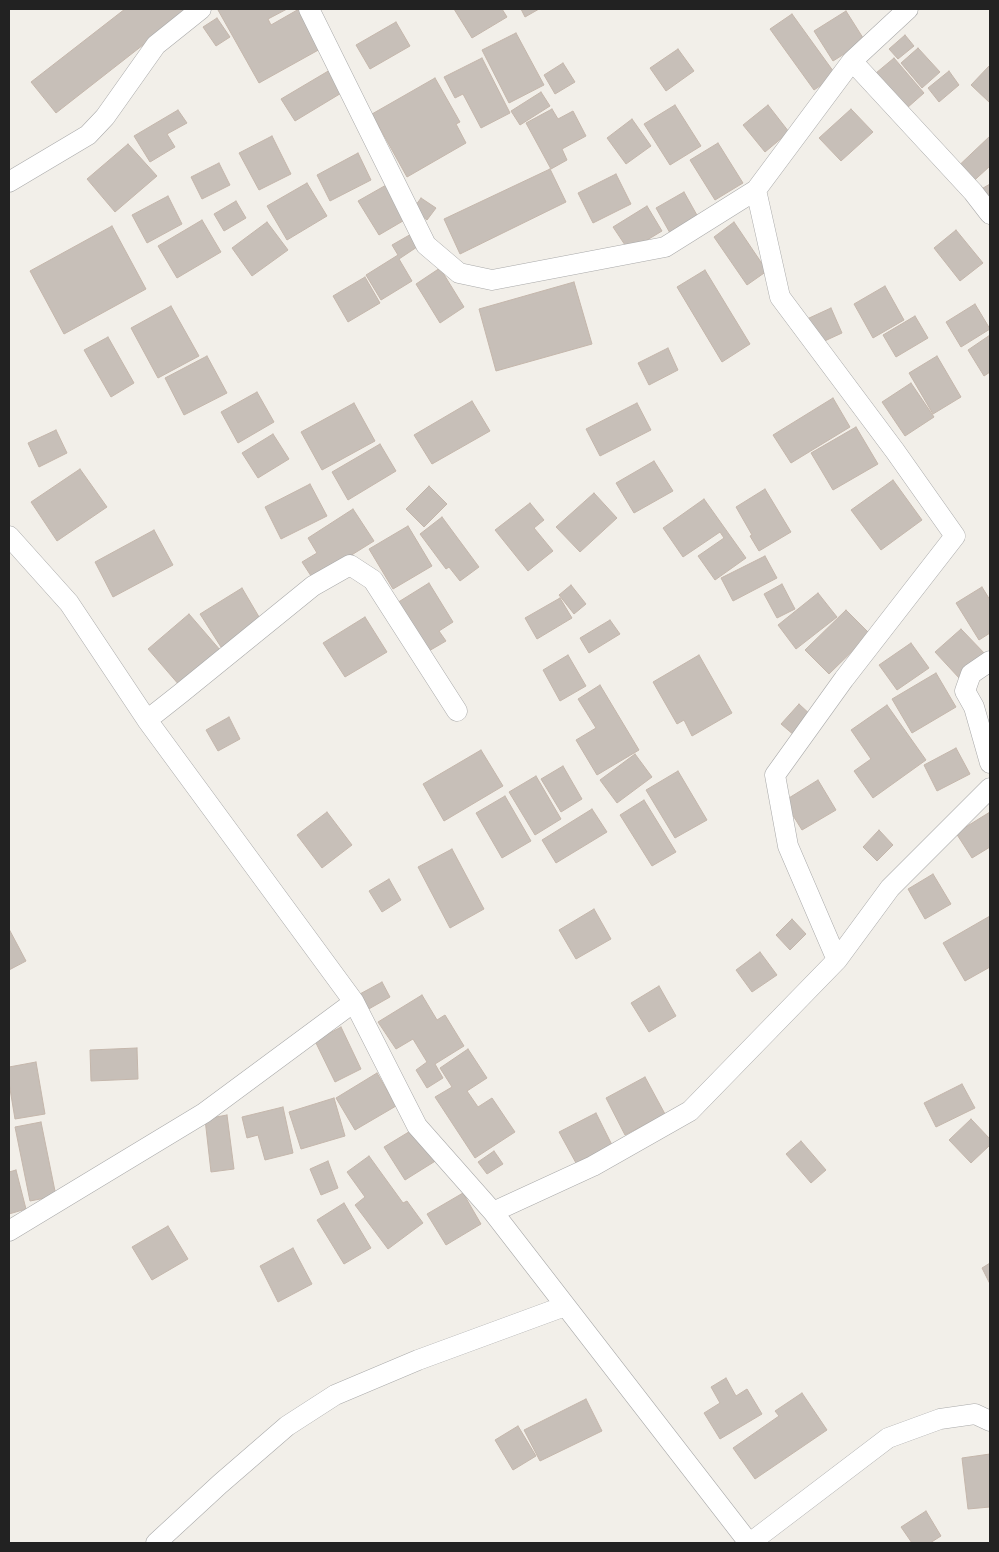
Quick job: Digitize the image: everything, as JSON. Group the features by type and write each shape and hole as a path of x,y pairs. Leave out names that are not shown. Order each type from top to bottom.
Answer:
{"street":[{"path":"9,182 88,135 105,117 156,45 201,9"},
{"path":"310,9 426,244 459,273 492,280 665,247 756,190 852,61 908,9"},
{"path":"852,61 973,192 990,214"},
{"path":"756,190 780,297 895,451 955,536 844,679 776,775 788,846 837,960"},
{"path":"9,536 69,603 148,720 354,1002 417,1126 493,1212 749,1543 888,1438 940,1419 975,1414 990,1421"},
{"path":"148,720 313,586 350,565 374,580 457,711"},
{"path":"990,661 972,674 965,691 974,707 990,763"},
{"path":"493,1212 593,1166 690,1111 837,960 890,888 990,788"},
{"path":"9,1231 204,1113 354,1002"},
{"path":"156,1543 287,1426 335,1395 418,1360 565,1306"}],"building":[{"path":"125,9 189,9 56,113 31,82"},
{"path":"287,9 268,19 271,25 299,9 322,48 259,83 218,10"},
{"path":"454,9 502,9 507,17 472,38"},
{"path":"521,9 539,9 525,17"},
{"path":"846,11 865,41 833,61 814,31"},
{"path":"792,14 836,75 814,90 770,29"},
{"path":"217,18 230,37 216,46 203,27"},
{"path":"396,22 410,46 370,69 356,45"},
{"path":"516,33 544,85 509,103 482,50"},
{"path":"905,35 914,46 898,59 889,49"},
{"path":"918,48 940,72 922,88 901,63"},
{"path":"678,49 694,71 666,91 650,68"},
{"path":"482,58 510,113 481,128 463,94 455,98 444,77"},
{"path":"894,58 924,93 907,108 876,73"},
{"path":"563,63 575,82 555,94 544,75"},
{"path":"990,65 990,103 971,85"},
{"path":"330,70 343,92 295,121 281,99"},
{"path":"949,71 959,85 939,102 928,88"},
{"path":"435,78 460,122 456,124 466,143 407,177 372,114"},
{"path":"541,92 550,106 520,125 511,111"},
{"path":"675,105 701,146 670,165 644,124"},
{"path":"768,105 789,132 765,152 743,125"},
{"path":"552,109 558,119 573,111 586,136 562,149 567,160 551,169 526,123"},
{"path":"851,109 873,132 841,161 819,138"},
{"path":"178,110 187,123 167,134 175,147 150,162 134,136"},
{"path":"632,119 651,146 626,164 607,138"},
{"path":"272,136 291,174 259,190 239,153"},
{"path":"990,136 990,166 966,188 951,173"},
{"path":"718,143 743,183 715,200 690,160"},
{"path":"128,144 157,176 115,212 87,179"},
{"path":"358,153 371,180 330,201 317,175"},
{"path":"219,163 230,185 202,199 191,177"},
{"path":"550,169 566,202 460,254 444,219"},
{"path":"616,174 631,204 593,223 578,193"},
{"path":"307,183 327,216 287,240 267,206"},
{"path":"388,184 408,218 379,235 358,201"},
{"path":"990,184 990,212 978,191"},
{"path":"684,192 698,217 670,233 656,208"},
{"path":"168,196 182,224 147,243 132,215"},
{"path":"421,198 436,208 427,220 413,209"},
{"path":"236,201 246,218 224,231 214,214"},
{"path":"647,206 662,231 629,251 613,227"},
{"path":"202,220 221,252 177,278 158,246"},
{"path":"267,222 288,250 252,276 232,248"},
{"path":"734,222 767,271 747,285 714,237"},
{"path":"112,226 146,289 64,334 30,271"},
{"path":"956,230 983,263 960,281 934,248"},
{"path":"413,233 420,245 399,259 412,281 381,300 366,275 398,255 392,245"},
{"path":"440,268 464,307 440,323 416,284"},
{"path":"705,270 750,344 722,362 677,287"},
{"path":"365,277 380,303 348,322 333,296"},
{"path":"574,282 592,344 496,371 479,309"},
{"path":"885,286 904,320 873,338 854,304"},
{"path":"975,304 990,329 961,347 946,322"},
{"path":"171,306 199,356 158,378 131,328"},
{"path":"831,308 842,333 818,344 807,319"},
{"path":"915,316 928,338 896,357 883,335"},
{"path":"990,335 990,372 984,376 968,350"},
{"path":"108,337 134,383 111,397 84,350"},
{"path":"668,348 678,370 649,385 638,363"},
{"path":"207,356 227,393 184,415 165,378"},
{"path":"937,356 961,397 933,414 909,373"},
{"path":"911,383 934,417 905,436 882,402"},
{"path":"257,392 274,422 238,443 221,412"},
{"path":"833,398 850,427 791,463 773,435"},
{"path":"472,401 490,431 432,464 414,435"},
{"path":"354,403 375,441 322,470 301,432"},
{"path":"637,403 651,430 600,456 586,429"},
{"path":"856,427 878,464 833,490 811,453"},
{"path":"56,430 67,453 39,467 28,443"},
{"path":"273,434 289,459 258,478 242,453"},
{"path":"380,444 396,471 348,500 332,472"},
{"path":"654,461 673,491 634,513 616,483"},
{"path":"80,469 107,507 57,541 31,502"},
{"path":"893,480 922,520 881,550 851,510"},
{"path":"310,484 327,516 281,539 265,507"},
{"path":"429,486 447,504 424,527 406,509"},
{"path":"765,489 791,532 759,551 736,507"},
{"path":"594,493 617,518 580,552 556,527"},
{"path":"704,499 746,558 715,580 698,556 724,538 720,532 683,557 663,528"},
{"path":"530,503 544,520 534,528 553,551 528,571 495,530"},
{"path":"353,509 374,541 313,579 302,562 317,553 308,538"},
{"path":"442,517 479,567 460,581 449,567 446,569 420,534"},
{"path":"408,526 432,566 393,589 369,549"},
{"path":"154,530 173,565 113,597 95,562"},
{"path":"765,556 777,578 733,601 721,578"},
{"path":"429,583 453,622 439,631 446,641 422,655 392,606"},
{"path":"782,584 795,609 777,618 764,594"},
{"path":"571,585 586,604 574,614 559,595"},
{"path":"982,587 990,600 990,633 979,640 956,603"},
{"path":"242,588 262,622 221,647 200,614"},
{"path":"818,593 837,617 796,649 778,625"},
{"path":"560,598 572,618 537,639 525,618"},
{"path":"846,610 870,634 829,674 805,650"},
{"path":"189,614 221,651 180,686 148,649"},
{"path":"365,617 387,652 345,677 323,643"},
{"path":"610,620 620,634 589,653 580,638"},
{"path":"961,629 986,655 960,679 935,652"},
{"path":"911,643 929,668 897,690 879,665"},
{"path":"568,655 586,686 560,701 543,670"},
{"path":"699,655 732,713 692,736 684,720 677,724 653,682"},
{"path":"936,673 956,707 912,733 892,699"},
{"path":"600,685 639,750 597,775 576,740 596,728 578,699"},
{"path":"799,704 813,717 795,736 781,724"},
{"path":"887,705 926,760 873,798 854,771 871,759 851,730"},
{"path":"229,717 240,739 218,751 206,730"},
{"path":"956,748 970,774 937,791 924,765"},
{"path":"481,750 503,786 444,821 423,784"},
{"path":"635,754 652,777 617,803 600,780"},
{"path":"563,766 582,799 561,812 541,779"},
{"path":"678,771 707,820 675,838 646,790"},
{"path":"536,776 561,819 535,835 509,792"},
{"path":"818,780 836,810 802,830 784,801"},
{"path":"505,796 531,841 502,858 476,813"},
{"path":"644,800 676,852 652,866 620,815"},
{"path":"592,809 607,832 556,863 542,840"},
{"path":"327,812 352,845 322,868 297,835"},
{"path":"990,812 990,847 972,858 956,833"},
{"path":"879,830 893,845 877,861 863,847"},
{"path":"452,849 484,909 450,928 418,867"},
{"path":"933,874 951,904 925,919 908,889"},
{"path":"389,879 401,900 382,912 369,891"},
{"path":"594,909 611,939 576,959 559,930"},
{"path":"990,916 990,967 965,981 943,943"},
{"path":"792,919 806,934 790,950 776,935"},
{"path":"9,929 26,961 9,970"},
{"path":"760,952 777,975 752,992 736,970"},
{"path":"382,982 390,997 367,1010 358,995"},
{"path":"659,986 676,1016 649,1032 631,1003"},
{"path":"422,995 437,1020 445,1015 464,1046 435,1064 443,1078 427,1088 416,1070 427,1062 413,1039 396,1049 378,1022"},
{"path":"341,1027 361,1069 335,1082 315,1041"},
{"path":"137,1048 138,1079 91,1081 90,1050"},
{"path":"468,1049 487,1078 467,1091 478,1107 492,1098 515,1132 475,1158 435,1097 452,1087 440,1068"},
{"path":"36,1062 45,1114 15,1119 9,1083 9,1067"},
{"path":"377,1073 396,1106 355,1130 336,1098"},
{"path":"645,1077 665,1114 625,1135 606,1098"},
{"path":"962,1084 975,1108 936,1127 924,1103"},
{"path":"334,1098 345,1136 301,1149 289,1112"},
{"path":"283,1107 293,1153 265,1160 258,1135 247,1138 242,1117"},
{"path":"596,1113 612,1145 576,1163 559,1132"},
{"path":"227,1115 234,1169 211,1172 205,1119"},
{"path":"971,1119 990,1139 990,1145 971,1163 949,1140"},
{"path":"41,1122 56,1196 30,1201 15,1127"},
{"path":"417,1127 437,1160 405,1180 384,1147"},
{"path":"801,1141 826,1170 811,1183 786,1154"},
{"path":"494,1151 503,1164 487,1174 478,1162"},
{"path":"369,1156 403,1203 407,1201 423,1223 388,1249 355,1205 365,1197 347,1172"},
{"path":"328,1161 338,1188 321,1195 310,1169"},
{"path":"16,1170 26,1209 9,1214 9,1172"},
{"path":"463,1193 481,1224 446,1245 427,1214"},
{"path":"344,1203 371,1248 344,1264 317,1220"},
{"path":"168,1226 188,1259 152,1280 132,1247"},
{"path":"293,1248 312,1284 278,1302 260,1266"},
{"path":"990,1263 990,1284 982,1268"},
{"path":"726,1378 736,1396 747,1389 762,1414 720,1439 704,1413 720,1403 711,1387"},
{"path":"802,1393 827,1430 755,1479 733,1448 779,1416 775,1411"},
{"path":"586,1399 602,1431 540,1461 524,1430"},
{"path":"518,1426 536,1456 513,1470 495,1440"},
{"path":"990,1454 990,1507 968,1509 962,1458"},
{"path":"926,1511 941,1536 930,1543 912,1543 901,1527"}]}
